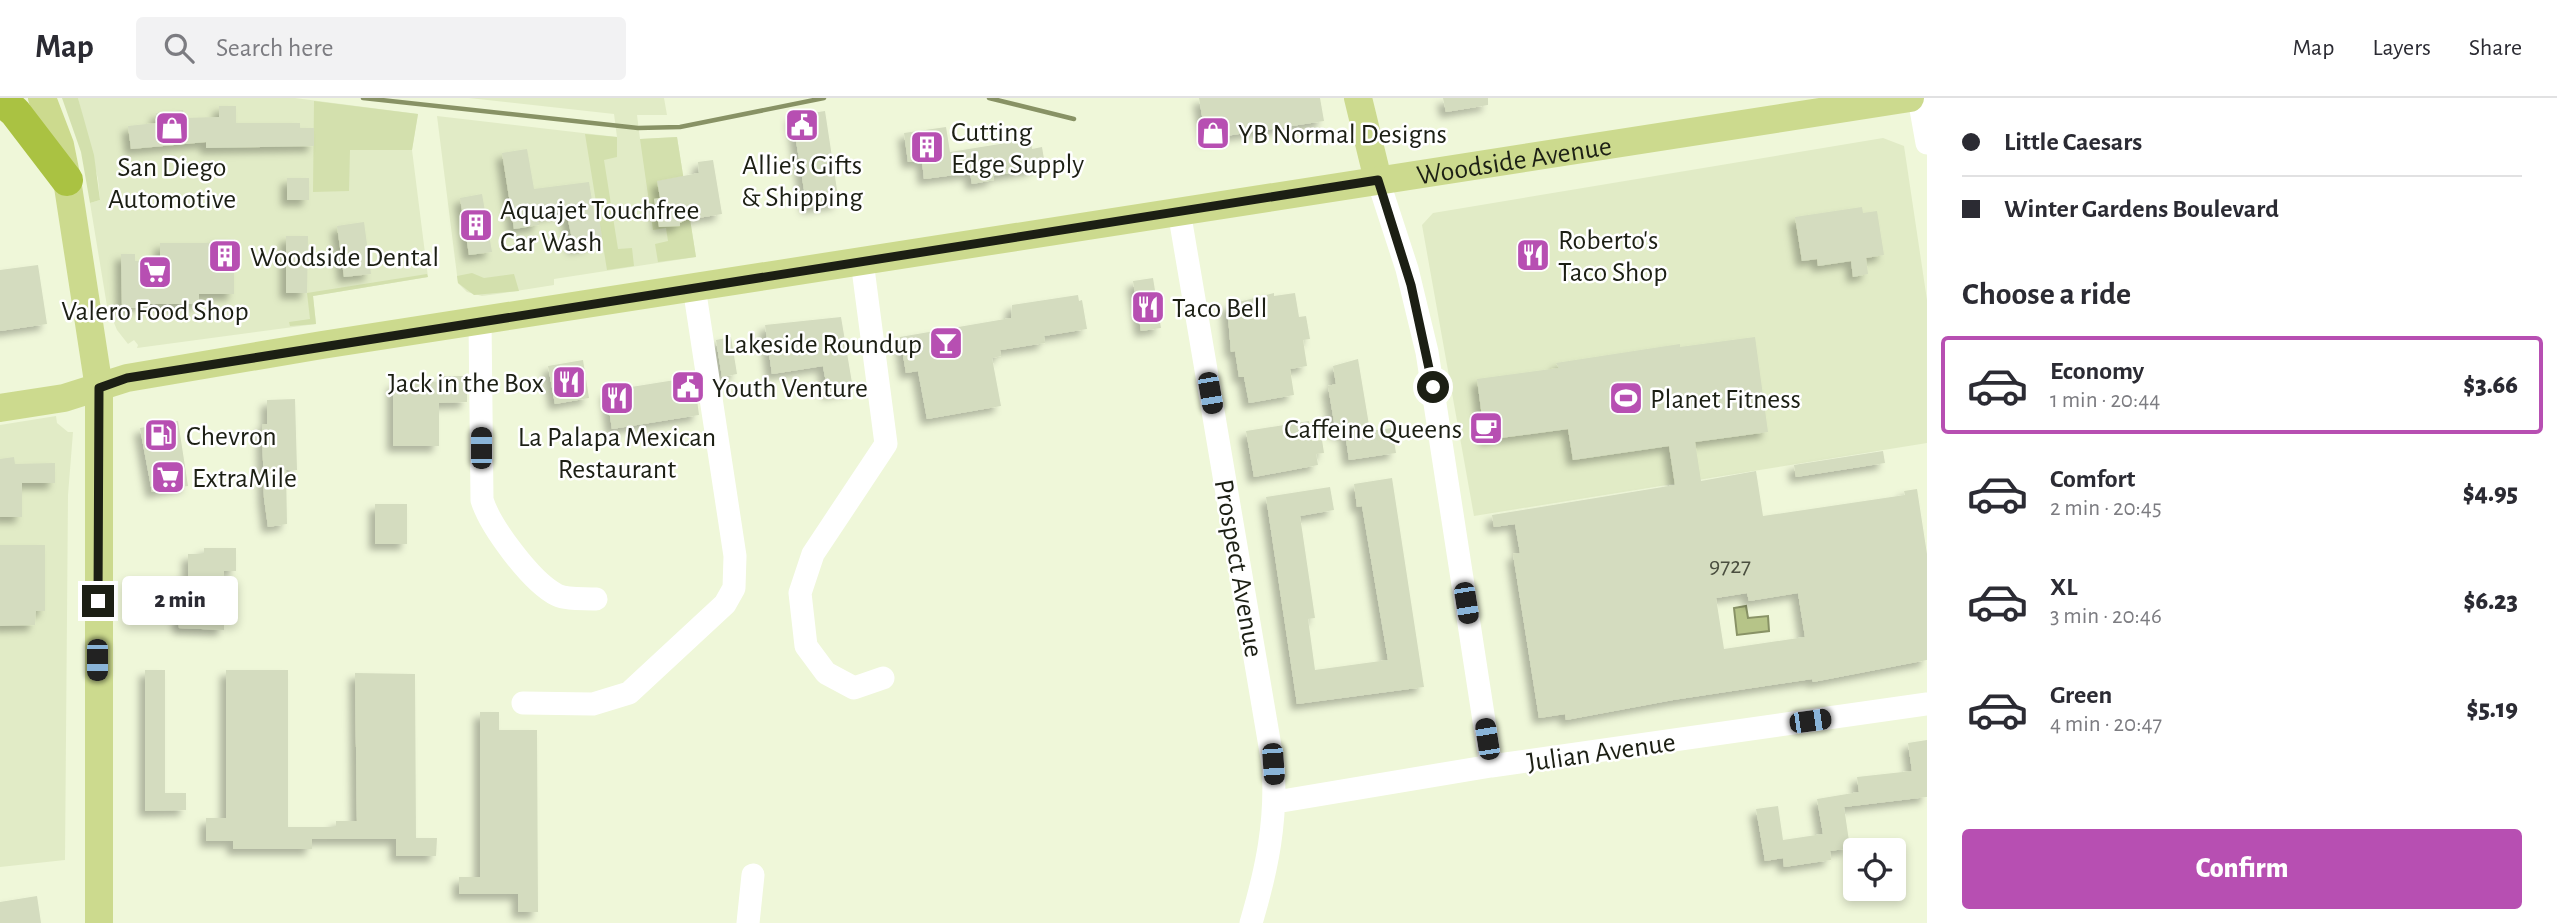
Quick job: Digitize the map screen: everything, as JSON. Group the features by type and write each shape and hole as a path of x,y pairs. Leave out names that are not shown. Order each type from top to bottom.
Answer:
{"highway":[{"path":"0,99 15,112 67,180"}],"main road":[{"path":"42,98 60,145 67,180 99,388 99,923"},
{"path":"1358,98 1378,180"},
{"name":"Woodside Avenue","path":"0,408 64,398 127,378 480,320 1910,98"}],"street":[{"path":"1919,98 1927,143"},
{"path":"1378,180 1407,269 1427,352 1491,766"},
{"name":"Prospect Avenue","path":"1179,211 1271,752 1276,802 1270,856 1251,923"},
{"path":"862,261 886,444 813,554 800,593 806,646 826,673 854,688 883,678"},
{"path":"523,703 593,705 629,692 725,604 734,588 735,555 694,287"},
{"path":"480,320 482,500 487,516 511,551 557,595 596,599"},
{"name":"Julian Avenue","path":"1276,802 1491,766 1927,704"},
{"path":"748,923 752,875"}],"shaded area":[{"path":"62,98 78,98 94,155 100,200 90,203 81,152"},
{"path":"78,98 295,98 418,114 412,150 428,277 313,296 316,324 137,348 134,340 128,344 117,330 107,306 90,203 100,200 98,179"},
{"path":"469,98 664,98 667,115 637,115 640,139 677,137 696,257 554,279 554,285 497,294 482,296 467,292 458,283 437,116 617,137 614,114"},
{"path":"314,101 418,114 412,150 350,150 349,191 313,192"},
{"path":"585,134 617,137 617,157 604,160 618,249 632,248 634,266 607,270"},
{"path":"677,137 696,257 658,262 655,244 668,241 666,228 653,230 640,139"},
{"path":"1883,138 1904,146 1927,300 1927,443 1474,516 1422,225 1433,213"},
{"path":"472,273 484,278 514,274 519,291 474,295 458,283 457,276"},
{"path":"427,274 428,277 313,296 316,324 290,326 289,322 310,319 307,293"},
{"path":"56,416 57,423 68,432 73,432 68,495 65,860 0,867 0,425"},
{"path":"1746,606 1748,618 1768,616 1769,631 1737,635 1734,608"}],"building":[{"path":"1199,98 1320,98 1324,121 1206,139"},
{"path":"1443,98 1488,98 1488,105 1446,112"},
{"path":"219,106 236,106 236,123 300,123 300,128 314,128 314,146 206,148 206,142 131,149 128,126 157,123 156,113 183,110 184,118 219,117"},
{"path":"825,111 839,203 807,208 792,116"},
{"path":"946,127 950,152 1031,139 1032,149 1042,147 1045,165 993,176 994,180 972,184 970,173 924,179 922,161 908,162 904,133"},
{"path":"527,149 534,189 589,182 595,219 599,218 602,237 592,239 593,244 574,248 566,211 538,216 539,225 514,229 502,153"},
{"path":"713,160 722,214 686,220 680,223 680,226 659,227 654,199 660,198 657,181 699,173 698,162"},
{"path":"287,178 309,178 309,200 287,200"},
{"name":"Aquajet Touchfree Car Wash","path":"482,194 492,252 469,255 460,198"},
{"path":"1862,207 1863,213 1877,211 1884,255 1866,258 1868,274 1853,277 1851,261 1818,266 1817,259 1802,261 1795,217"},
{"path":"364,222 371,274 344,277 337,226"},
{"path":"286,236 308,236 307,293 286,293"},
{"path":"216,239 234,239 234,294 199,294 199,304 136,304 136,308 122,308 121,254 135,254 135,261 160,261 160,243 216,243"},
{"path":"38,265 47,324 0,331 0,270"},
{"name":"Taco Bell","path":"1153,278 1161,328 1141,331 1133,281"},
{"path":"1274,293 1274,296 1295,293 1299,317 1306,316 1310,339 1303,340 1307,366 1290,369 1294,395 1249,403 1244,377 1239,377 1235,351 1231,352 1227,305"},
{"path":"1078,295 1079,301 1082,300 1087,329 1044,336 1045,343 1000,350 1001,356 992,358 1001,406 927,419 918,371 906,373 900,337 1011,318 1012,305"},
{"path":"841,317 853,389 828,394 823,366 772,374 765,325"},
{"path":"731,337 737,374 722,377 716,340"},
{"path":"1755,337 1768,432 1695,442 1701,481 1756,471 1763,516 1905,495 1904,491 1917,489 1927,554 1927,660 1813,682 1812,679 1673,700 1566,720 1565,714 1539,718 1513,554 1520,553 1515,524 1494,527 1492,515 1675,485 1669,446 1573,460 1568,429 1485,440 1477,379 1559,368 1556,363 1680,344 1680,347","holes":["1747,593 1749,601 1798,593 1805,637 1724,649 1716,598"]},
{"path":"1358,359 1370,431 1392,428 1396,453 1349,460 1345,432 1336,434 1328,386 1336,384 1333,366"},
{"name":"Jack in the Box","path":"583,360 589,398 555,404 548,366"},
{"path":"440,376 467,376 467,402 439,403 439,446 393,446 393,382 440,382"},
{"path":"694,377 699,415 612,429 606,391"},
{"path":"295,399 297,470 286,470 287,524 268,527 264,498 262,424 267,424 267,400"},
{"path":"178,421 188,486 152,492 140,428"},
{"path":"1309,421 1312,441 1322,440 1324,453 1316,454 1318,465 1254,477 1246,431"},
{"path":"1883,451 1885,463 1796,477 1794,465"},
{"path":"14,457 15,464 55,463 55,483 22,483 22,517 0,517 0,459"},
{"path":"1392,478 1424,687 1297,704 1266,497 1330,487 1334,510 1300,516 1315,618 1308,619 1315,670 1388,660 1362,506 1357,507 1354,484"},
{"path":"375,504 407,504 407,544 375,544"},
{"path":"0,545 45,545 45,611 36,611 35,625 0,626"},
{"path":"204,548 236,548 236,571 224,571 224,630 179,628 179,576 188,576 188,554 204,554"},
{"path":"145,670 165,670 165,793 186,793 186,810 145,811"},
{"path":"226,670 288,670 288,827 336,827 336,821 357,821 355,673 415,674 416,838 437,838 436,856 396,856 396,839 312,839 312,849 233,849 233,841 206,841 206,818 226,818"},
{"path":"480,712 499,712 499,730 537,730 538,912 518,912 518,894 459,894 459,877 480,877"},
{"path":"1927,740 1927,797 1844,807 1849,838 1843,838 1843,849 1830,851 1831,860 1784,867 1783,858 1765,861 1756,809 1778,806 1783,840 1823,834 1817,799 1859,792 1857,777 1912,771 1908,743"},
{"path":"37,896 41,923 0,923 0,902"}],"waterway":[{"path":"363,98 638,128 680,127 824,98"},
{"path":"989,98 1074,119"}],"place":[{"name":"Allie's Gifts & Shipping","path":"802,125"},
{"name":"San Diego Automotive","path":"172,128"},
{"name":"YB Normal Designs","path":"1213,133"},
{"name":"Cutting Edge Supply","path":"927,147"},
{"name":"Aquajet Touchfree Car Wash","path":"476,225"},
{"name":"Roberto's Taco Shop","path":"1533,255"},
{"name":"Woodside Dental","path":"225,256"},
{"name":"Valero Food Shop","path":"155,272"},
{"name":"Taco Bell","path":"1148,307"},
{"name":"Lakeside Roundup","path":"946,343"},
{"name":"Jack in the Box","path":"569,382"},
{"name":"Youth Venture","path":"688,387"},
{"name":"La Palapa Mexican Restaurant","path":"617,398"},
{"name":"Planet Fitness","path":"1626,398"},
{"name":"Caffeine Queens","path":"1486,428"},
{"name":"Chevron","path":"161,435"},
{"name":"ExtraMile","path":"168,477"}],"route":[{"path":"98,601 99,388 127,378 322,345 1378,180 1407,269 1433,387"}]}
